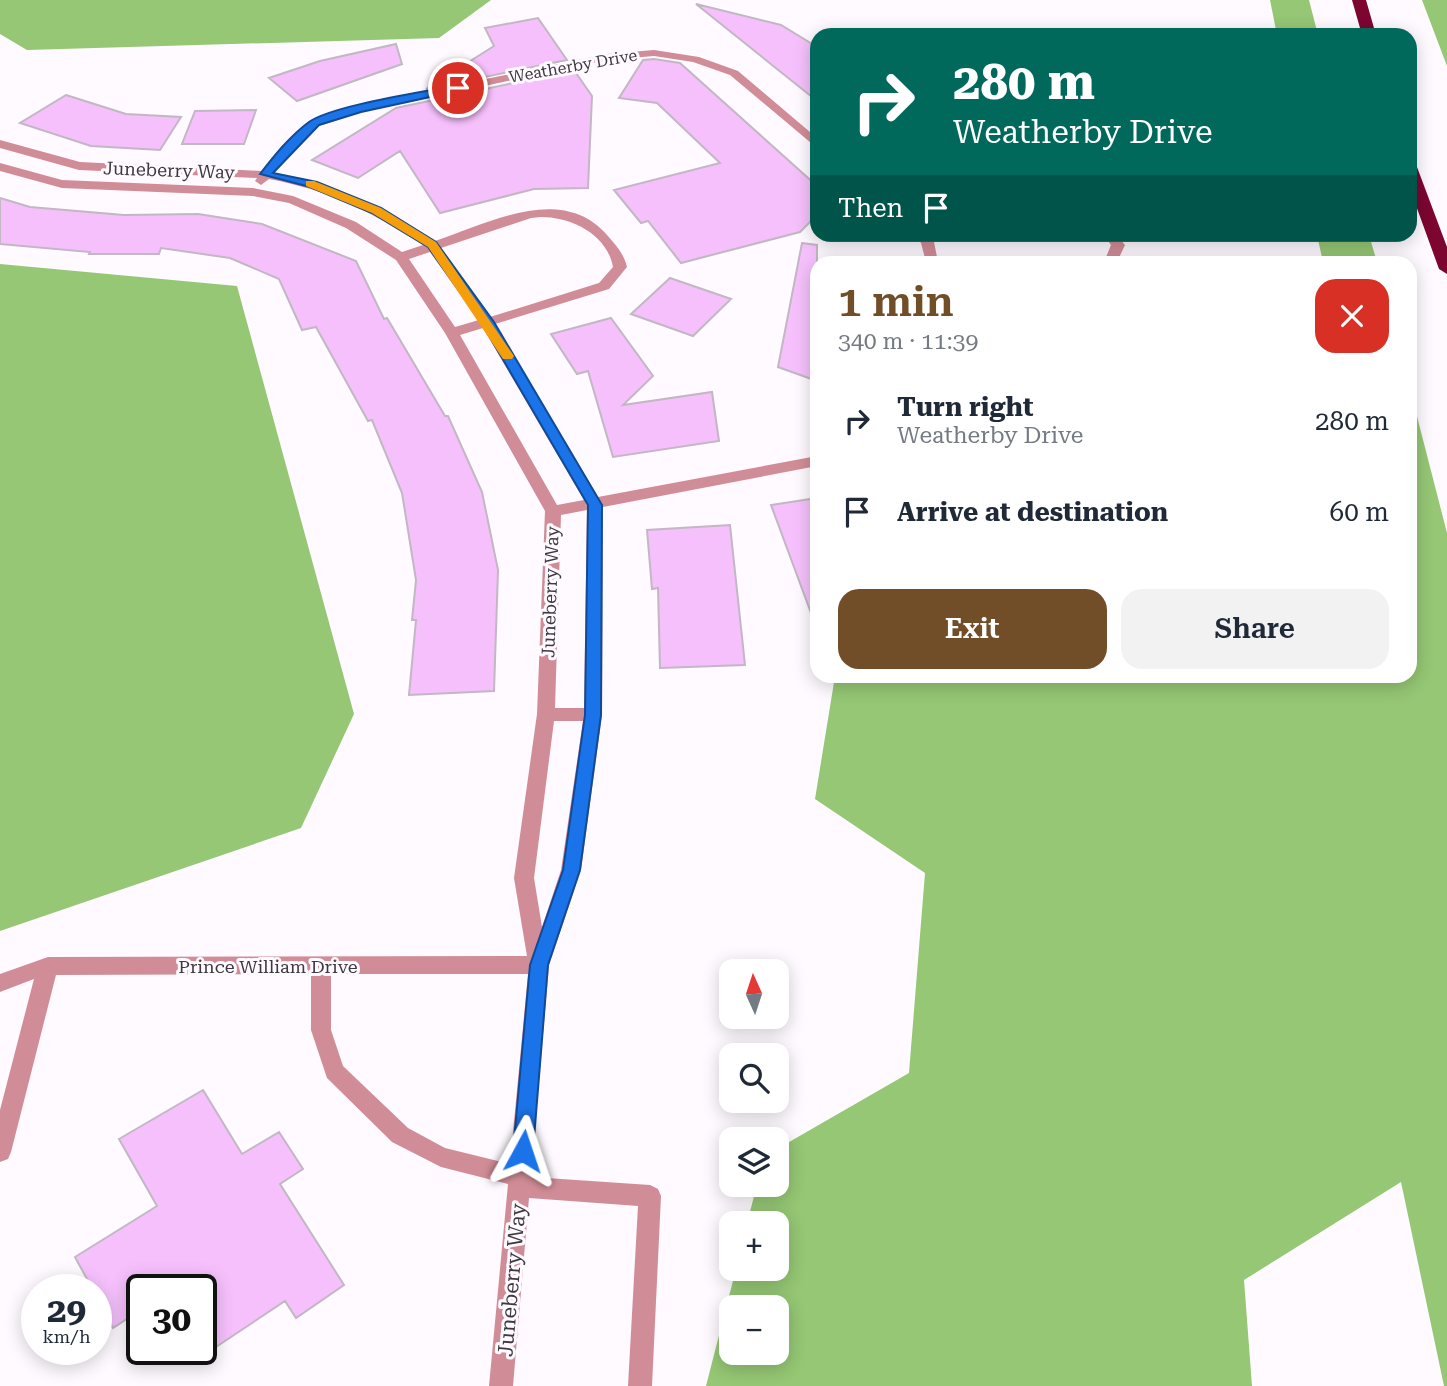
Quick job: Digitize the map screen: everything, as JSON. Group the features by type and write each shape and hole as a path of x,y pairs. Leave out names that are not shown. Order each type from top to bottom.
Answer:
{"highway":[{"path":"1359,0 1367,28"},
{"path":"1417,186 1447,269"}],"street":[{"name":"Weatherby Drive","path":"253,192 286,149 315,123 359,109 607,57 654,53 695,59 734,73 810,138"},
{"name":"Juneberry Way","path":"0,144 79,166 266,174 313,184 377,210 432,245 487,322 595,505 593,715 571,870 539,965 500,1386"},
{"path":"62,184 79,166"},
{"name":"Juneberry Way","path":"0,167 62,184 253,192 293,200 351,225 401,257 452,333 553,511 546,714 524,878 539,965"},
{"path":"401,257 529,214 565,213 580,217 596,229 619,257 620,267 604,286 452,333"},
{"path":"553,511 810,462"},
{"path":"546,714 593,715"},
{"name":"Prince William Drive","path":"0,984 48,966 539,965"},
{"path":"0,1152 48,966"},
{"path":"321,966 321,1030 334,1071 400,1135 441,1157 521,1182 650,1196 640,1386"}],"green space":[{"path":"0,0 491,0 439,38 27,50 0,34"},
{"path":"1270,0 1309,0 1316,28 1276,28"},
{"path":"1422,0 1447,0 1447,66"},
{"path":"1319,242 1371,242 1375,256 1322,256"},
{"path":"0,264 237,286 354,714 301,828 0,931"},
{"path":"1417,416 1447,533 1447,1386 1444,1386 1401,1182 1244,1280 1252,1386 706,1386 719,1335 719,1365 789,1365 789,1295 729,1295 733,1281 789,1281 789,1211 750,1211 754,1197 789,1197 789,1142 909,1073 925,873 815,799 834,683 1417,683"}],"building":[{"path":"696,4 781,25 810,43 810,95"},
{"path":"538,18 567,60 426,89 494,46 485,28"},
{"path":"396,44 402,64 297,101 269,78 320,61"},
{"path":"643,60 680,63 810,180 810,222 800,232 681,263 648,221 641,223 614,190 720,163 657,103 619,98"},
{"path":"574,70 592,96 588,188 534,189 440,213 400,151 358,178 312,160 396,108"},
{"path":"66,95 126,114 181,117 160,150 91,146 20,123"},
{"path":"256,110 244,144 182,144 195,111"},
{"path":"0,198 30,207 124,215 198,214 262,224 356,261 384,319 387,318 445,416 448,416 482,492 498,570 494,691 409,695 416,620 412,620 416,580 402,493 372,420 368,421 316,327 302,330 279,279 230,258 161,248 159,254 89,254 90,252 0,244"},
{"path":"802,243 817,245 817,256 810,256 810,378 778,367"},
{"path":"670,278 731,299 693,336 631,314"},
{"path":"611,318 653,376 623,405 712,392 719,441 613,457 588,371 577,374 551,334"},
{"path":"810,499 810,610 771,505"},
{"path":"730,525 745,665 660,668 658,588 652,589 647,530"},
{"path":"203,1090 242,1154 279,1132 303,1169 280,1184 344,1285 296,1318 285,1301 217,1346 217,1274 126,1274 126,1319 113,1328 112,1274 84,1274 75,1257 157,1206 119,1139"}],"slow traffic":[{"path":"310,183 377,210 432,245 487,322 507,356"}],"route":[{"path":"458,88 359,109 315,123 286,149 266,174 313,184 377,210 432,245 487,322 595,505 593,715 571,870 539,965 523,1151"}]}
